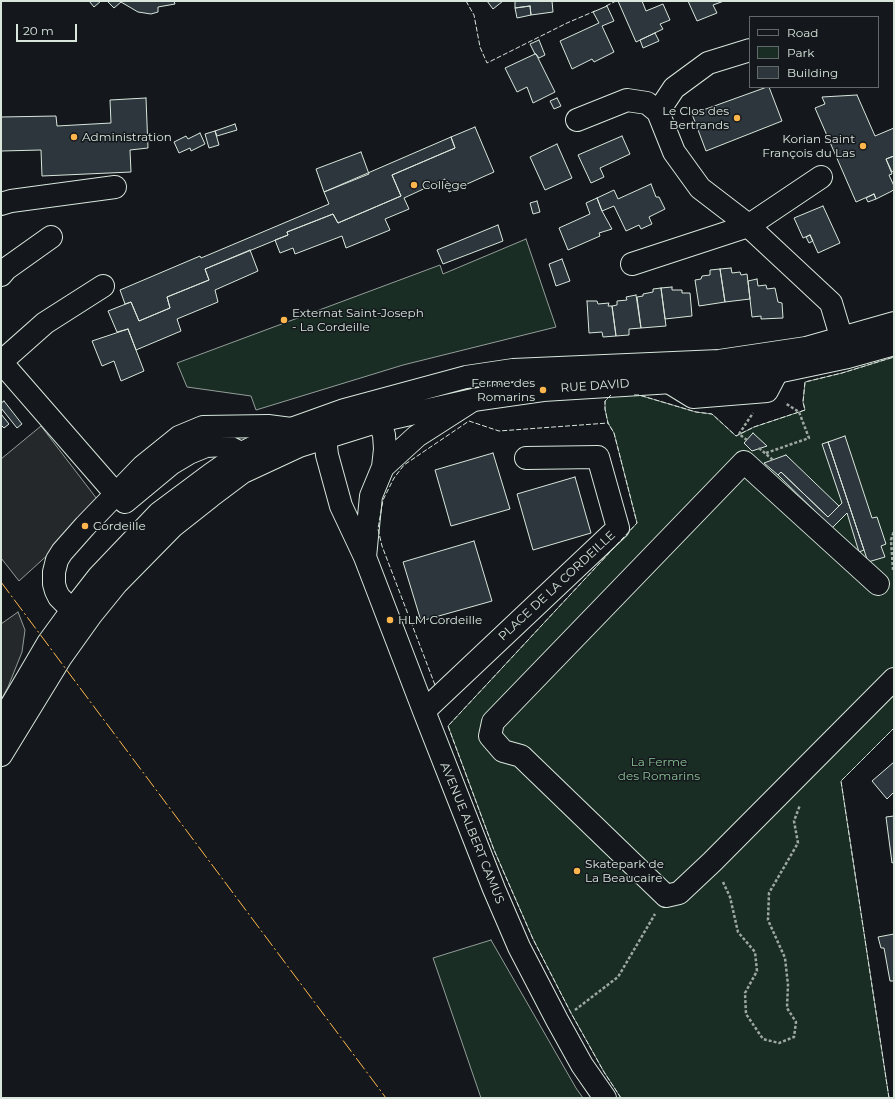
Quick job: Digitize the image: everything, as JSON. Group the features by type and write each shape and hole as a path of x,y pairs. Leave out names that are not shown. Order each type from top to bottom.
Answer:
{"main road":[{"path":"658,112 674,88 708,63 749,50"},
{"path":"577,120 627,100 647,103 658,112 674,152 700,188 748,226 831,303 845,347"},
{"path":"632,264 748,226 821,177"},
{"path":"1,204 10,201 115,187"},
{"path":"1,275 6,269 51,237"},
{"path":"103,286 45,323 1,362 116,494"},
{"name":"RUE DAVID","path":"295,437 325,437 379,421 473,400 543,390 667,381 721,379 777,372 845,347 894,323"},
{"name":"RUE DAVID","path":"295,437 344,410 466,377 513,370 719,361 806,348 894,344"},
{"path":"667,381 694,397 767,391 777,372"},
{"name":"AVENUE ALBERT CAMUS","path":"383,467 417,436 473,400"},
{"path":"325,437 332,424 344,410 365,414 379,421"},
{"name":"AVENUE ALBERT CAMUS","path":"365,557 371,496 383,467 385,450 384,435 379,421"},
{"path":"117,583 86,603 74,607 65,603 59,597 54,584 54,572 57,560 62,552 143,466 179,437 203,427 268,426 295,437"},
{"path":"1,723 48,643 74,607 104,571 159,513 210,475 241,463 295,437"},
{"name":"AVENUE ALBERT CAMUS","path":"325,437 327,455 341,506 365,557 494,889 519,946 557,1020 582,1065 605,1098"},
{"path":"116,494 172,464 189,453 206,446 225,445 235,450 241,463"},
{"name":"PLACE DE LA CORDEILLE","path":"424,711 618,528 598,457 526,458"},
{"path":"886,577 753,457 744,462 493,722 490,736 503,751 521,756 666,896 679,893 712,862 894,679"},
{"path":"1,756 61,658 91,615 117,583 173,526 211,496 241,463"},
{"path":"54,584 125,502 172,464"}],"path":[{"path":"753,457 739,434 767,391"},
{"path":"753,457 809,438 799,412"},
{"path":"753,457 773,460"},
{"path":"886,577 891,540 894,531"},
{"path":"712,862 730,897 738,932 755,952 757,971 746,993 746,1014 763,1039 779,1043 794,1037 796,1022 787,1008 788,985 785,958 768,920 769,893 798,843 794,821 800,804 791,783"},
{"path":"557,1020 576,1009 618,977 666,896"}],"green space":[{"path":"526,239 556,327 403,365 256,410 251,396 187,387 177,363 440,265 443,274"},
{"name":"La Ferme des Romarins","path":"894,357 894,728 841,781 889,1098 621,1098 604,1072 571,1013 533,939 494,850 448,726 637,523 614,433 608,423 605,409 605,401 611,395 639,395 696,412 712,414 736,436 754,427 805,410 803,402 805,382 842,373"},
{"path":"491,940 583,1098 481,1098 433,958"}],"shaded area":[{"path":"41,426 97,499 63,541 19,581 1,558 1,459"},
{"path":"18,612 25,630 22,652 8,687 1,700 1,624"}],"building":[{"path":"89,1 101,1 94,7"},
{"path":"107,1 174,1 175,4 158,7 158,12 151,14 138,12 121,2 114,8"},
{"path":"487,1 503,1 493,9"},
{"path":"515,1 552,1 553,12 531,15 530,6 515,8"},
{"path":"618,1 642,1 646,11 663,4 670,20 660,24 663,29 636,42"},
{"path":"688,1 724,1 713,5 717,13 697,21"},
{"path":"530,6 531,15 517,18 515,8"},
{"path":"607,6 614,21 602,26 614,52 594,62 592,59 572,69 560,41 599,23 593,12"},
{"path":"655,33 659,41 643,48 640,40"},
{"path":"539,40 545,55 539,58 535,54 530,44"},
{"path":"535,54 555,92 533,103 527,87 517,92 505,68"},
{"name":"Le Clos des Bertrands","path":"764,88 769,88 782,121 706,151 692,114"},
{"name":"Korian Saint François du Las","path":"857,95 875,136 894,128 894,156 886,159 892,174 889,175 894,189 876,199 874,194 856,202 815,108 825,104 822,97"},
{"name":"Administration","path":"146,98 148,148 130,150 131,172 42,176 41,150 1,151 1,117 56,116 57,126 111,123 110,100"},
{"path":"557,98 561,106 554,109 550,101"},
{"path":"235,124 237,130 217,136 215,131"},
{"name":"Collège","path":"475,127 494,172 449,192 445,179 404,198 409,209 385,219 390,230 346,248 342,236 295,254 293,248 280,253 275,240 288,235 287,232 333,214 338,223 401,196 392,175 455,148 451,137"},
{"path":"215,131 219,145 209,148 205,134"},
{"path":"200,133 205,144 191,151 190,148 179,153 174,142 186,136 188,139"},
{"path":"622,136 630,154 600,168 604,177 591,183 578,155"},
{"path":"451,137 455,148 392,175 401,196 338,223 333,214 287,232 288,235 205,269 209,280 167,297 170,308 139,321 131,302 125,304 120,290 200,256 201,258 329,204 324,192"},
{"path":"557,144 572,178 545,190 530,157"},
{"path":"361,152 369,174 324,192 316,169"},
{"path":"894,156 894,171 892,172 886,159"},
{"path":"651,184 656,197 659,197 665,209 649,217 652,224 641,229 639,225 626,231 614,206 602,211 597,198 614,190 618,199"},
{"path":"874,194 876,199 868,202 866,198"},
{"path":"597,198 612,229 599,233 600,236 568,250 559,228 590,214 586,203"},
{"path":"537,201 540,212 533,214 530,203"},
{"path":"823,206 840,243 818,253 810,235 803,238 794,218"},
{"path":"498,225 503,241 443,264 437,250"},
{"path":"810,235 813,241 809,243 806,237"},
{"path":"250,250 258,271 215,290 218,302 177,319 181,331 136,350 128,329 117,332 108,311 131,302 139,321 170,308 167,297 209,280 205,269"},
{"path":"562,259 570,281 556,286 549,264"},
{"path":"731,268 732,273 740,272 741,275 747,274 750,299 725,302 720,269"},
{"path":"720,269 725,302 699,306 695,280 701,279 702,276 710,275 710,270"},
{"path":"757,279 758,286 766,285 767,289 775,288 778,302 782,303 783,318 761,319 761,316 752,317 748,281"},
{"path":"672,287 672,290 682,290 682,293 690,293 692,316 665,319 661,288"},
{"path":"661,288 666,326 641,328 637,297 653,292 653,289"},
{"path":"636,295 641,328 629,329 629,335 616,336 612,306 617,305 617,301 627,300 626,297"},
{"path":"587,301 597,301 598,304 609,303 608,306 612,306 616,336 603,337 602,332 589,333"},
{"path":"128,329 144,371 121,381 114,361 102,366 92,341"},
{"path":"4,401 22,424 17,428 1,408 1,403"},
{"path":"1,414 9,424 4,428 1,425"},
{"path":"753,433 767,446 752,451 744,443"},
{"path":"845,436 872,518 877,517 886,544 881,546 885,557 868,562 828,442"},
{"path":"828,442 864,550 859,552 847,513 832,528 778,475 781,472 828,517 842,503 822,444"},
{"path":"493,453 510,509 451,526 435,470"},
{"path":"786,455 839,506 828,517 781,472 778,475 764,463"},
{"path":"575,477 591,533 533,550 517,494"},
{"path":"474,541 492,601 421,621 403,562"},
{"path":"894,762 894,792 887,799 872,781"},
{"path":"894,816 894,862 892,863 886,817"},
{"path":"894,934 894,981 890,981 884,948 881,948 878,937"}],"fence":[{"path":"466,1 474,15 480,47 487,63 567,23 595,11"},
{"path":"606,6 616,1"},
{"path":"634,395 639,395 696,412 712,414 736,436 754,427 805,410 803,402 805,382 842,373 894,357"},
{"path":"611,395 605,401 605,409 608,423 614,433 637,523 448,726 494,850 533,939 571,1013 604,1072 621,1098"},
{"path":"435,685 382,546 378,529 383,500 394,478 404,465 469,421 499,431 608,423"},
{"path":"889,1098 841,781 894,728"}],"power":[{"path":"1,582 386,1098"}],"place":[{"name":"Le Clos des Bertrands","path":"737,118"},
{"name":"Administration","path":"74,137"},
{"name":"Korian Saint François du Las","path":"863,146"},
{"name":"Collège","path":"414,185"},
{"name":"Externat Saint-Joseph - La Cordeille","path":"284,320"},
{"name":"Ferme des Romarins","path":"543,390"},
{"name":"Cordeille","path":"85,526"},
{"name":"HLM Cordeille","path":"390,620"},
{"name":"Skatepark de La Beaucaire","path":"577,871"}]}
